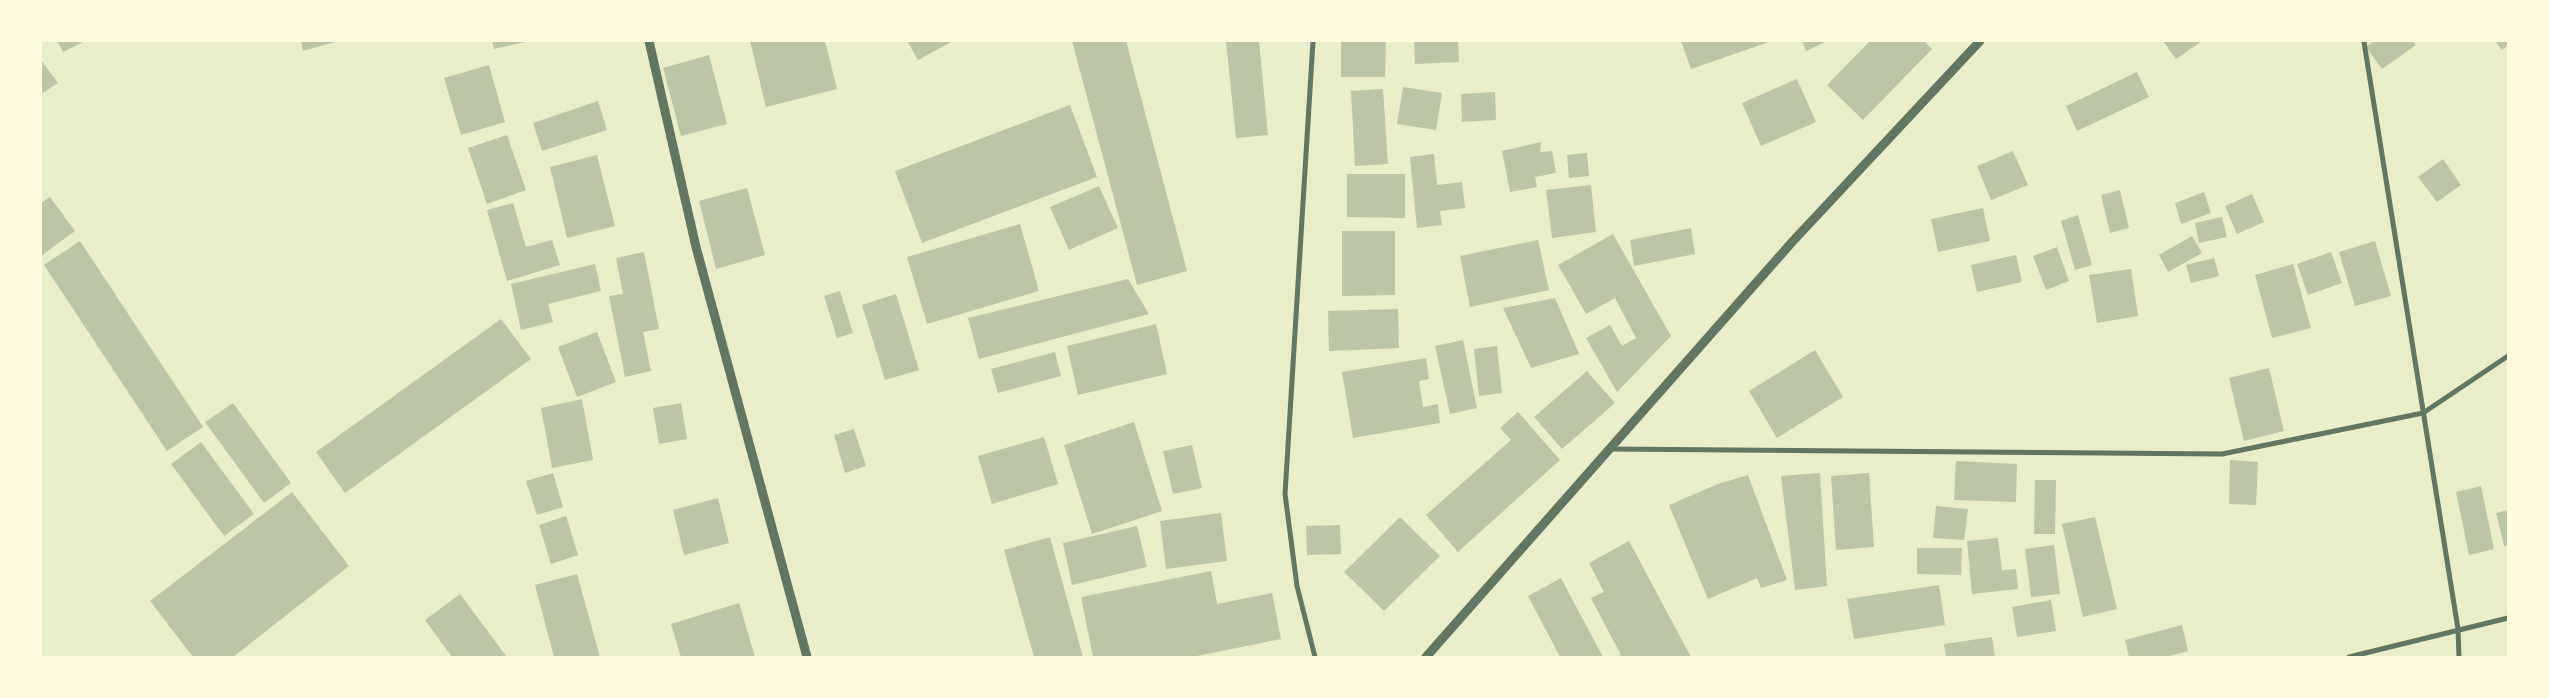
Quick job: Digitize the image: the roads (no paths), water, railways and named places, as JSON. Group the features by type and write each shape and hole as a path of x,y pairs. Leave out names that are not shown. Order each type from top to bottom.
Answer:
{"street":[{"path":"649,41 696,247 808,657"},
{"path":"1312,41 1286,494 1297,586 1315,657"},
{"path":"1426,657 1607,449 1793,241 1980,41"},
{"path":"2364,42 2458,629 2459,657"},
{"path":"1607,449 2222,454 2423,413 2508,356"},
{"path":"2350,657 2508,618"}]}
